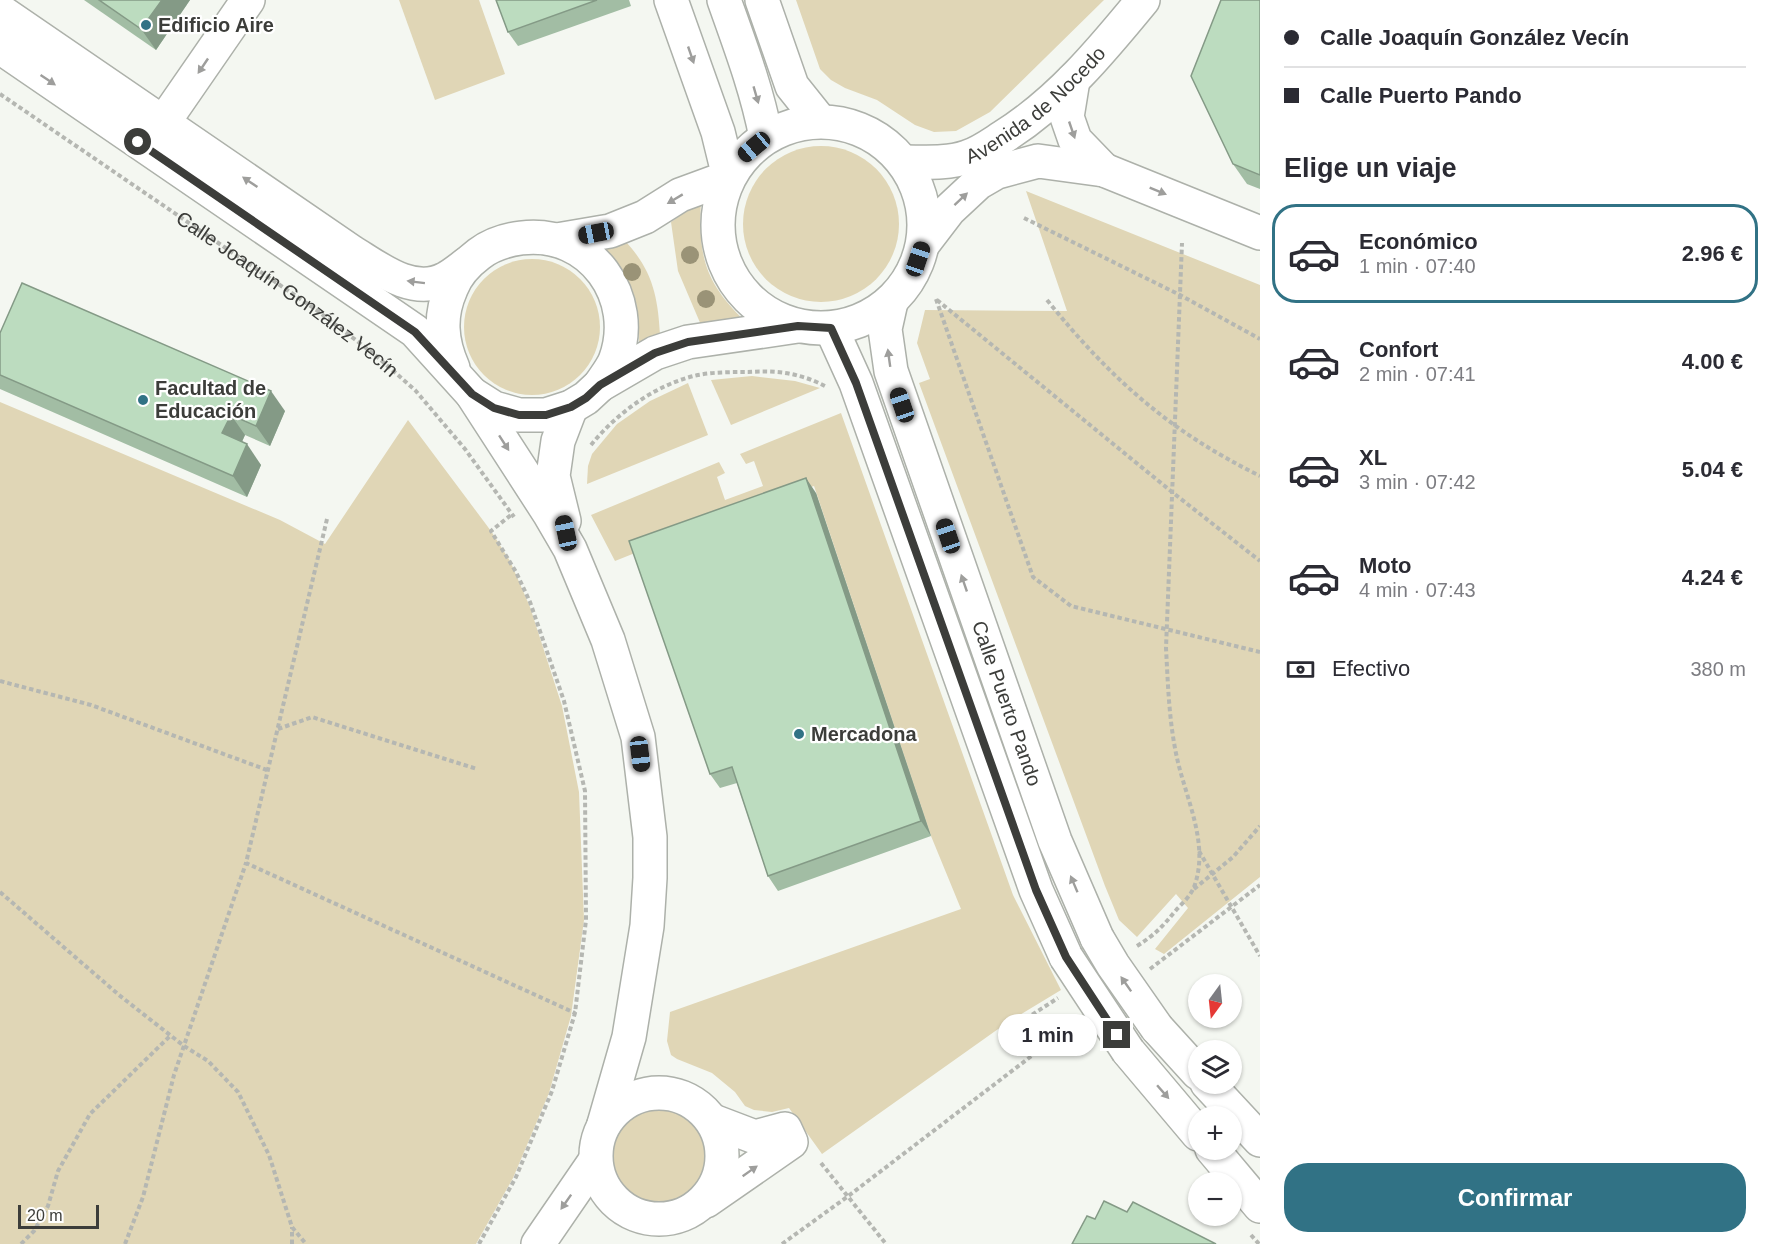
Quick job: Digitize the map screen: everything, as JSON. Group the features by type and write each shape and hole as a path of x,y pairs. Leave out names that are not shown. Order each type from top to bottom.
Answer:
{"street":[{"path":"163,123 248,0"},
{"path":"671,0 718,132 729,177"},
{"path":"724,0 747,63 766,137"},
{"path":"762,0 792,86 820,121"},
{"name":"Avenida de Nocedo","path":"904,162 950,162 970,157 1022,125 1073,80 1143,0"},
{"path":"0,11 388,275 414,283 432,284 444,279 487,248 509,239 533,236 557,240 580,250 600,267 614,288 621,313 621,339 614,363 600,385"},
{"name":"Calle Joaquín González Vecín","path":"0,47 415,332 464,383 570,549 608,640 638,737 650,837 648,917 628,1037 597,1142 595,1161 538,1244"},
{"path":"1073,80 1067,117 1075,140 1104,170"},
{"path":"468,262 454,281 445,303 442,327 445,351 464,383 494,408 519,415 546,415 571,407 586,398 600,385 655,353 688,342 798,326 831,328 863,320 891,302 912,275 923,244 924,214 918,187 904,162 885,144 862,130 836,122 820,121 782,129 766,137 742,157 729,177 718,209 717,235 723,260 735,283 752,303 773,317 798,326"},
{"path":"923,244 949,210 978,183 997,172 1038,161 1104,170 1260,233"},
{"path":"557,240 610,231 645,217 680,195 729,177"},
{"name":"Calle Puerto Pando","path":"891,302 885,329 891,371 1055,841 1097,938 1113,965 1157,1028 1188,1062"},
{"name":"Calle Puerto Pando","path":"831,328 856,383 1036,890 1066,957 1128,1051 1188,1122"},
{"name":"Calle Joaquín González Vecín","path":"570,549 554,476 558,441 571,407"},
{"path":"595,1161 602,1184 616,1203 636,1216 659,1220 692,1210 716,1186 722,1165 722,1142 713,1121 697,1105 676,1095 654,1092 628,1037"},
{"name":"Calle Joaquín González Vecín","path":"604,1124 625,1102 639,1095 654,1092"},
{"path":"1217,1094 1260,1140"},
{"path":"638,1244 791,1142 785,1129 755,1137 713,1121"},
{"path":"1221,1160 1260,1206"}],"path":[{"name":"Calle Joaquín González Vecín","path":"0,94 315,309 374,354 415,390 465,449 511,515 521,521"},
{"path":"1024,218 1260,339"},
{"path":"1182,243 1166,648 1170,713 1177,757 1194,820 1199,851 1198,871 1193,890"},
{"path":"1260,561 936,299 1033,577 1071,606 1260,652"},
{"path":"1047,300 1100,362 1132,392 1174,426 1204,446 1260,476"},
{"path":"589,447 619,416 643,399 669,385 696,376 729,372 760,372 798,375 827,386"},
{"path":"479,1244 516,1177 548,1102 575,1013 586,920 585,791 564,701 530,602 516,572 491,531 511,515"},
{"path":"125,1244 143,1197 174,1075 246,863 327,519"},
{"path":"0,681 91,705 267,770"},
{"path":"277,729 312,717 477,769"},
{"path":"1158,933 1193,890 1233,857 1260,826"},
{"path":"1199,851 1260,956"},
{"path":"246,863 575,1013"},
{"path":"1146,972 1260,885"},
{"path":"0,892 119,994 184,1046 208,1061 238,1092 269,1155 292,1227 292,1244"},
{"path":"782,1244 1080,1020"},
{"path":"1007,1031 1070,1026"},
{"path":"21,1244 34,1231 48,1206 58,1171 90,1114 171,1035"},
{"path":"821,1162 886,1244"},
{"path":"292,1227 306,1244"}],"shaded area":[{"path":"399,0 479,0 505,74 435,100"},
{"path":"796,0 1104,0 990,112 956,131 934,132 915,125 877,100 831,80 820,69"},
{"path":"821,146 851,152 876,169 893,194 899,224 893,254 876,279 851,296 821,302 791,296 766,279 749,254 743,224 749,194 766,169 791,152"},
{"path":"1026,191 1260,285 1260,877 1164,954 1155,949 1188,908 1176,894 1137,937 1119,920 919,383 930,379 917,343 925,310 1067,311"},
{"path":"701,201 701,238 707,267 721,294 745,321 701,325 678,271 671,222"},
{"path":"626,242 648,274 658,309 660,335 639,344 638,316 629,282 604,250"},
{"path":"532,259 558,264 570,270 580,279 589,289 595,301 600,327 595,353 589,365 580,375 570,384 558,390 532,395 506,390 494,384 484,375 475,365 469,353 464,327 469,301 475,289 484,279 494,270 506,264"},
{"path":"752,376 795,381 820,388 731,425 711,380"},
{"path":"688,383 708,435 587,484 588,466 592,454 617,424 650,401"},
{"path":"0,402 280,520 325,544 408,420 491,531 510,561 530,607 562,706 579,792 584,920 571,1016 549,1093 513,1178 476,1244 0,1244"},
{"path":"841,413 1013,895 1061,990 1008,1022 822,1154 789,1108 772,1112 754,1110 745,1106 735,1092 712,1073 671,1055 667,1041 670,1012 961,909 931,836 814,486 634,548 635,553 615,561 591,515 719,462 725,473 717,477 725,500 763,486 754,461 746,464 740,454"},
{"path":"658,1109 676,1113 691,1123 701,1138 705,1156 701,1174 691,1189 676,1199 658,1203 640,1199 625,1189 615,1174 611,1156 615,1138 625,1123 640,1113"}],"building":[{"path":"99,0 162,0 141,29"},
{"path":"496,0 597,0 508,32"},
{"path":"1221,0 1260,0 1260,175 1233,164 1191,76"},
{"name":"Facultad de Educación","path":"22,283 271,391 256,426 231,415 222,433 247,444 233,476 0,375 0,333"},
{"name":"Mercadona","path":"806,478 921,821 768,876 732,767 710,774 629,541"},
{"path":"1104,1201 1127,1212 1133,1202 1216,1244 1072,1244 1087,1216 1095,1219"}],"place":[{"name":"Edificio Aire","path":"146,25"},
{"name":"Facultad de Educación","path":"143,400"},
{"name":"Mercadona","path":"799,734"}],"route":[{"path":"138,142 415,332 472,394 494,408 519,415 546,415 571,407 586,398 600,385 655,353 688,342 798,326 831,328 856,383 1036,890 1066,957 1117,1035"}]}
